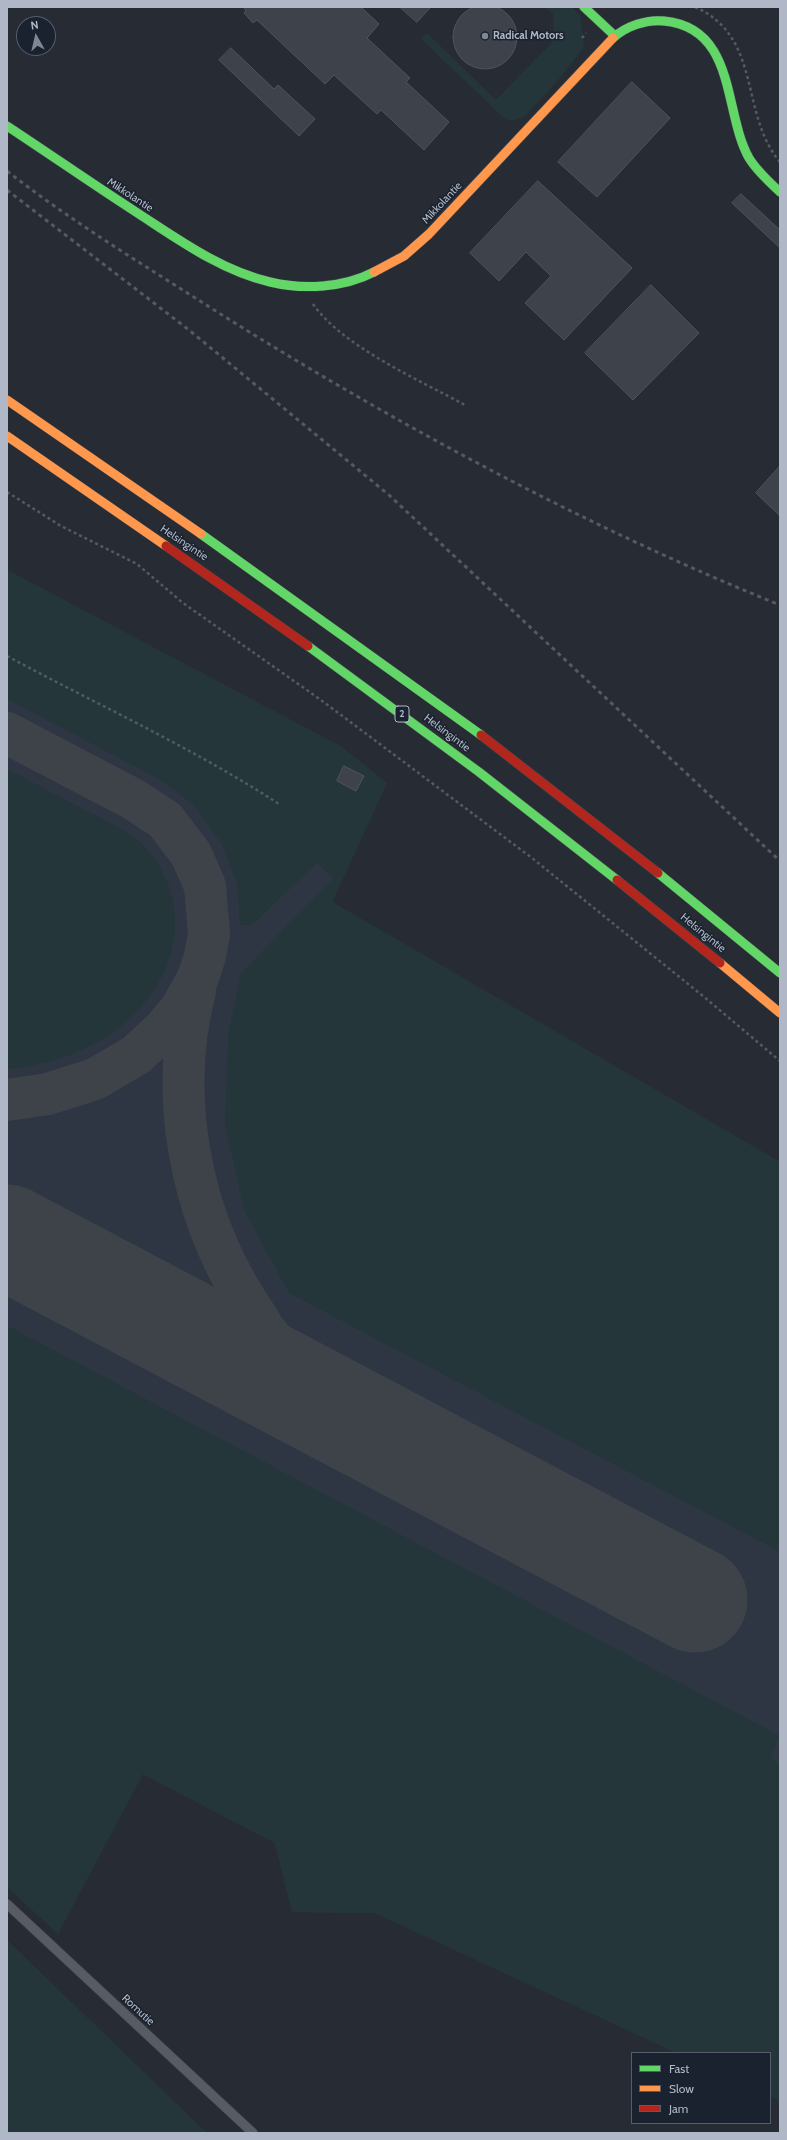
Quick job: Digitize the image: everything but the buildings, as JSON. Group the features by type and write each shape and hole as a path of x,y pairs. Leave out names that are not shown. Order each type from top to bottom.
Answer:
{"main road":[{"path":"584,7 614,36"},
{"name":"Mikkolantie","path":"7,126 82,178 221,264 250,277 274,284 306,287 352,281 380,269 405,255 429,234 614,36 632,25 648,20 664,20 696,31 709,43 717,56 728,81 739,136 749,159 766,179 780,192"},
{"name":"Helsingintie","path":"7,400 304,607 474,730 587,816 780,973"},
{"name":"Helsingintie","path":"7,436 217,581 382,700 589,857 780,1013"}],"lane":[{"name":"Romutie","path":"7,1904 253,2133"}],"path":[{"path":"306,287 312,302 322,318 344,336 465,405"},
{"path":"7,492 61,526 137,564 183,603 321,700 532,858 703,996 780,1061"},
{"path":"7,656 248,784 279,804"}],"shaded area":[{"path":"545,7 571,7 580,15 584,47 555,84 523,118 510,121 504,118 421,39 427,33 496,100 554,40 553,14"},
{"path":"7,570 340,746 387,783 332,902 780,1162 780,2101 771,2096 771,2052 675,2052 375,1913 292,1912 275,1843 7,1703"},
{"path":"7,570 340,746 387,783 332,902 780,1162 780,1552 289,1293 244,1210 225,1124 228,1033 241,973 333,878 317,863 252,925 240,925 237,884 221,843 193,804 157,778 7,699"},
{"path":"7,769 111,823 144,846 165,877 173,903 175,929 170,954 161,979 146,1002 127,1021 104,1038 70,1055 45,1063 7,1069"},
{"path":"10,1327 780,1736 770,1758 780,1763 780,2101 771,2096 771,2052 675,2052 375,1913 292,1912 275,1843 143,1774 58,1934 7,1887 7,1328"},
{"path":"7,1940 207,2133 7,2133"}],"taxiway":[{"path":"7,733 133,799 165,820 191,854 205,886 209,934 205,956 198,978 180,1010 165,1028 136,1055 95,1079 48,1094 7,1100"},
{"path":"195,991 187,1031 184,1071 185,1111 190,1152 198,1191 211,1230 227,1267 267,1333 302,1372 315,1384 377,1432"}],"runway":[{"path":"7,1237 695,1600"}],"railway":[{"path":"7,171 81,225 211,308 279,350 418,431 561,506 634,541 780,605"},
{"path":"7,190 189,330 389,495 780,861"}],"traffic: fast":[{"path":"584,7 615,36"},
{"path":"613,38 624,30 637,24 651,21 664,21 688,27 704,39 716,55 724,75 741,139 749,158 759,172 780,192"},
{"path":"7,126 202,254 218,263 252,277 283,285 309,287 336,284 374,272"},
{"path":"201,534 481,735"},
{"path":"308,646 479,772 617,880"},
{"path":"658,873 780,973"}],"traffic: slow":[{"path":"374,272 404,256 429,234 613,38"},
{"path":"7,400 201,534"},
{"path":"7,436 166,546"},
{"path":"720,963 780,1013"}],"traffic: jam":[{"path":"166,546 308,646"},
{"path":"481,735 658,873"},
{"path":"617,880 720,963"}],"place":[{"name":"Radical Motors","path":"485,36"}]}
